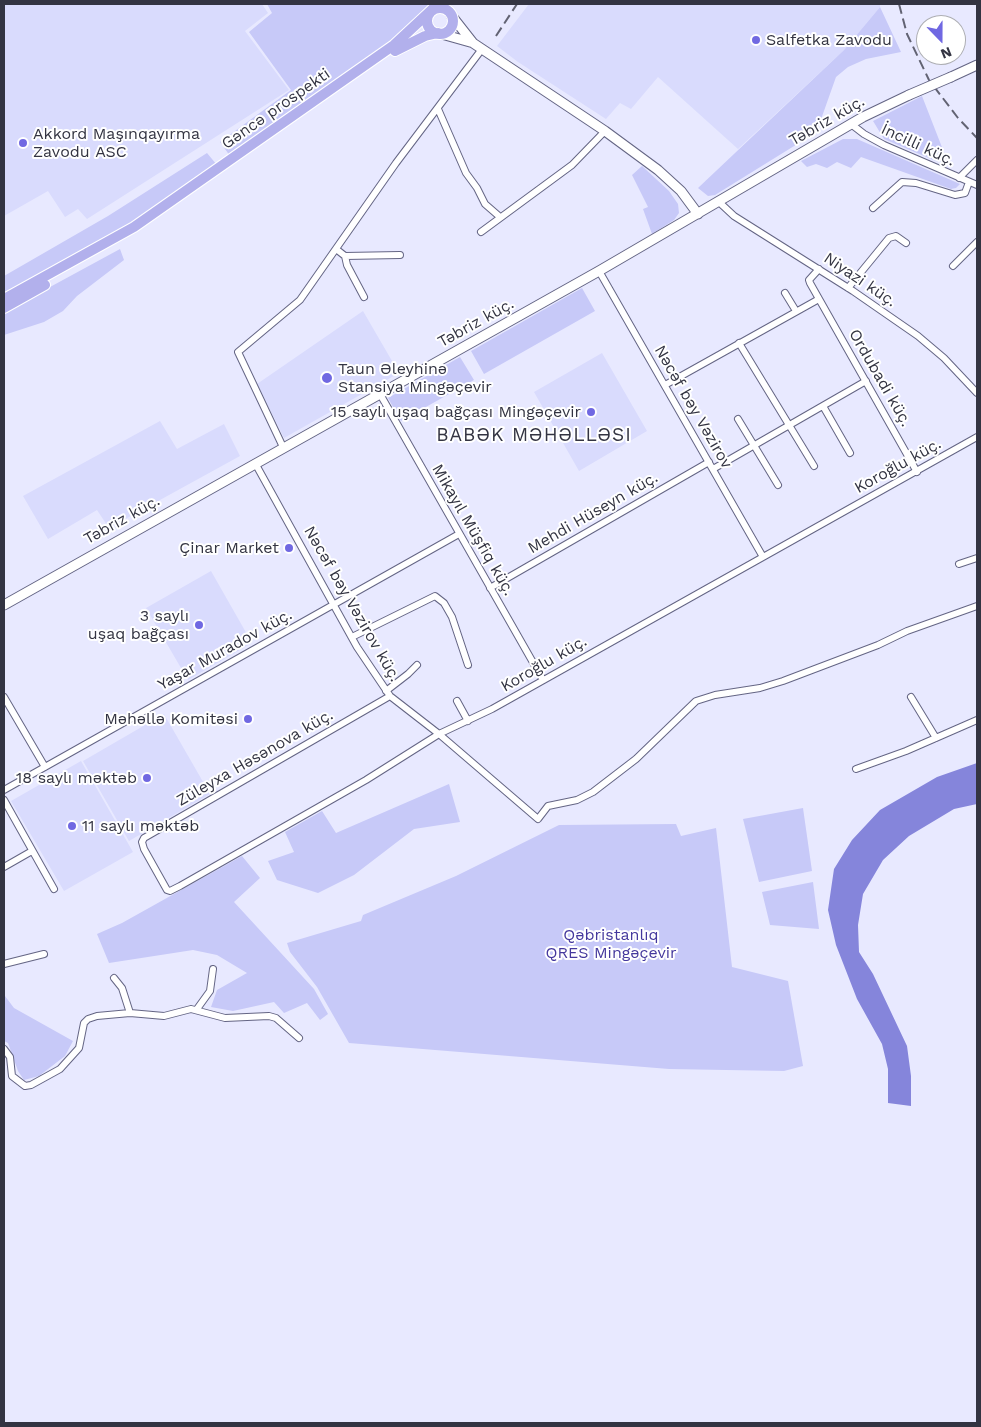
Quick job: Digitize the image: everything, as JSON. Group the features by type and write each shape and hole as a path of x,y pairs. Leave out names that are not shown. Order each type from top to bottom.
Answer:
{"main road":[{"name":"Gəncə prospekti","path":"4,299 134,227 394,45 438,4"},
{"path":"438,33 446,32 451,26 453,4"},
{"path":"473,43 451,15 442,8 430,12 427,19 428,27 438,33 455,36 473,43 604,131 667,177 681,191 698,214"},
{"name":"Gəncə prospekti","path":"4,308 138,233 399,48 425,36 438,33"},
{"name":"Təbriz küç.","path":"4,605 599,271 851,124 977,65"}],"street":[{"path":"283,447 238,352 300,300 396,163 482,49"},
{"path":"438,109 466,173 492,212 500,217"},
{"name":"İncilli küç.","path":"851,124 884,145 977,185"},
{"path":"480,232 572,165 604,131"},
{"path":"959,178 977,160"},
{"path":"873,208 902,182 916,183 956,195 965,193 969,182"},
{"name":"Niyazi küç.","path":"719,202 734,216 819,269 918,336 944,358 977,393"},
{"path":"848,288 889,238 896,236 906,244"},
{"path":"953,266 977,242"},
{"path":"336,249 345,256 400,255"},
{"path":"345,256 347,265 364,297"},
{"name":"Ordubadi küç.","path":"819,269 809,280 917,472"},
{"name":"Nəcəf bəy Vəzirov","path":"599,271 763,557"},
{"path":"785,293 796,311"},
{"path":"664,385 819,298"},
{"path":"739,343 814,466"},
{"path":"713,469 866,381"},
{"name":"Mikayıl Müşfiq küç.","path":"380,394 543,680"},
{"path":"823,406 850,453"},
{"path":"738,420 778,485"},
{"name":"Koroğlu küç.","path":"144,848 167,890 170,891 366,780 439,734 468,721 543,680 977,437"},
{"name":"Mehdi Hüseyn küç.","path":"490,588 709,462"},
{"name":"Nəcəf bəy Vəzirov küç.","path":"255,463 352,637 388,693 538,819 548,806 577,800 593,792 636,759 696,701 715,695 760,688 783,681 878,645 907,631 977,606"},
{"name":"Yaşar Muradov küç.","path":"4,790 459,534"},
{"path":"958,564 977,558"},
{"path":"352,637 435,596 444,603 452,617 468,665"},
{"path":"388,693 417,665"},
{"name":"Züleyxa Həsənova küç.","path":"144,848 142,842 144,838 388,693"},
{"path":"4,697 45,767"},
{"path":"911,697 936,738"},
{"path":"457,701 468,721"},
{"path":"856,769 977,720"},
{"path":"4,800 54,889"},
{"path":"4,867 32,850"},
{"path":"4,964 44,954"},
{"path":"197,1009 210,991 214,969"},
{"path":"114,978 122,988 130,1013"},
{"path":"4,1049 10,1057 12,1076 26,1086 60,1069 80,1048 84,1023 88,1019 97,1016 130,1013 164,1016 197,1009 225,1018 269,1016 276,1018 299,1038"}],"shaded area":[{"path":"4,4 262,4 268,13 245,31 289,90 87,219 78,209 65,217 48,191 4,216"},
{"path":"529,4 880,4 880,7 844,50 738,149 658,77 631,109 620,103 606,119 518,62 497,46"},
{"name":"Taun Əleyhinə Stansiya Mingəçevir","path":"363,311 399,373 284,438 257,384"},
{"name":"15 saylı uşaq bağçası Mingəçevir","path":"602,353 647,431 579,471 534,392"},
{"path":"160,421 177,449 224,424 240,456 109,528 97,510 48,539 23,496"},
{"name":"3 saylı uşaq bağçası","path":"211,571 252,643 188,680 146,608"},
{"name":"18 saylı məktəb","path":"164,714 210,794 129,841 83,761"},
{"name":"11 saylı məktəb","path":"81,761 133,852 64,891 11,801"},
{"path":"977,763 977,804 954,809 909,836 883,860 863,894 858,925 859,952 873,974 907,1046 911,1076 911,1106 888,1103 888,1069 882,1044 857,999 836,945 828,910 834,869 852,840 880,810 937,777"}],"green space":[{"path":"267,4 429,4 391,44 230,156 220,142 291,90 249,32 272,13"},
{"path":"880,7 901,52 866,59 848,67 836,77 819,125 807,138 715,195 708,196 698,188 844,50"},
{"path":"922,96 945,155 944,161 938,162 884,139 873,121"},
{"path":"843,139 857,139 960,184 956,188 951,189 861,157 851,168 837,162 827,168 816,164 807,167 801,161"},
{"path":"207,153 217,165 118,232 4,295 4,276 108,216"},
{"path":"642,166 669,191 678,204 679,213 674,220 652,234 643,209 648,207 632,175"},
{"path":"120,249 124,260 77,296 63,311 44,322 4,335 4,312"},
{"path":"582,288 595,311 484,374 471,351"},
{"path":"460,357 474,380 401,421 388,398"},
{"path":"449,784 460,822 414,829 354,875 318,893 277,880 268,861 294,852 285,832 322,811 336,833"},
{"path":"803,808 812,871 759,882 743,819"},
{"name":"Qəbristanlıq QRES Mingəçevir","path":"676,824 681,836 716,828 732,967 788,981 803,1066 784,1071 669,1069 349,1043 317,987 290,952 287,943 361,921 363,915 456,876 559,825"},
{"path":"242,856 260,878 234,902 314,989 328,1014 320,1020 307,1003 284,1013 274,1002 233,1011 211,1007 217,990 247,973 217,955 193,950 109,963 97,934 122,923"},
{"path":"813,882 819,929 770,925 762,892"},
{"path":"4,987 5,996 14,1008 73,1041 65,1056 39,1076 24,1080 18,1071 8,1043 4,1041"}],"railway":[{"path":"496,36 517,4"},
{"path":"899,4 907,34 929,80 958,118 977,138"}],"place":[{"name":"Salfetka Zavodu","path":"756,40"},
{"name":"Akkord Maşınqayırma Zavodu ASC","path":"23,143"},
{"name":"Taun Əleyhinə Stansiya Mingəçevir","path":"327,378"},
{"name":"15 saylı uşaq bağçası Mingəçevir","path":"591,412"},
{"name":"Çinar Market","path":"289,548"},
{"name":"3 saylı uşaq bağçası","path":"199,625"},
{"name":"Məhəllə Komitəsi","path":"248,719"},
{"name":"18 saylı məktəb","path":"147,778"},
{"name":"11 saylı məktəb","path":"72,826"}],"district":[{"name":"BABƏK MƏHƏLLƏSI","path":"534,435"}]}
